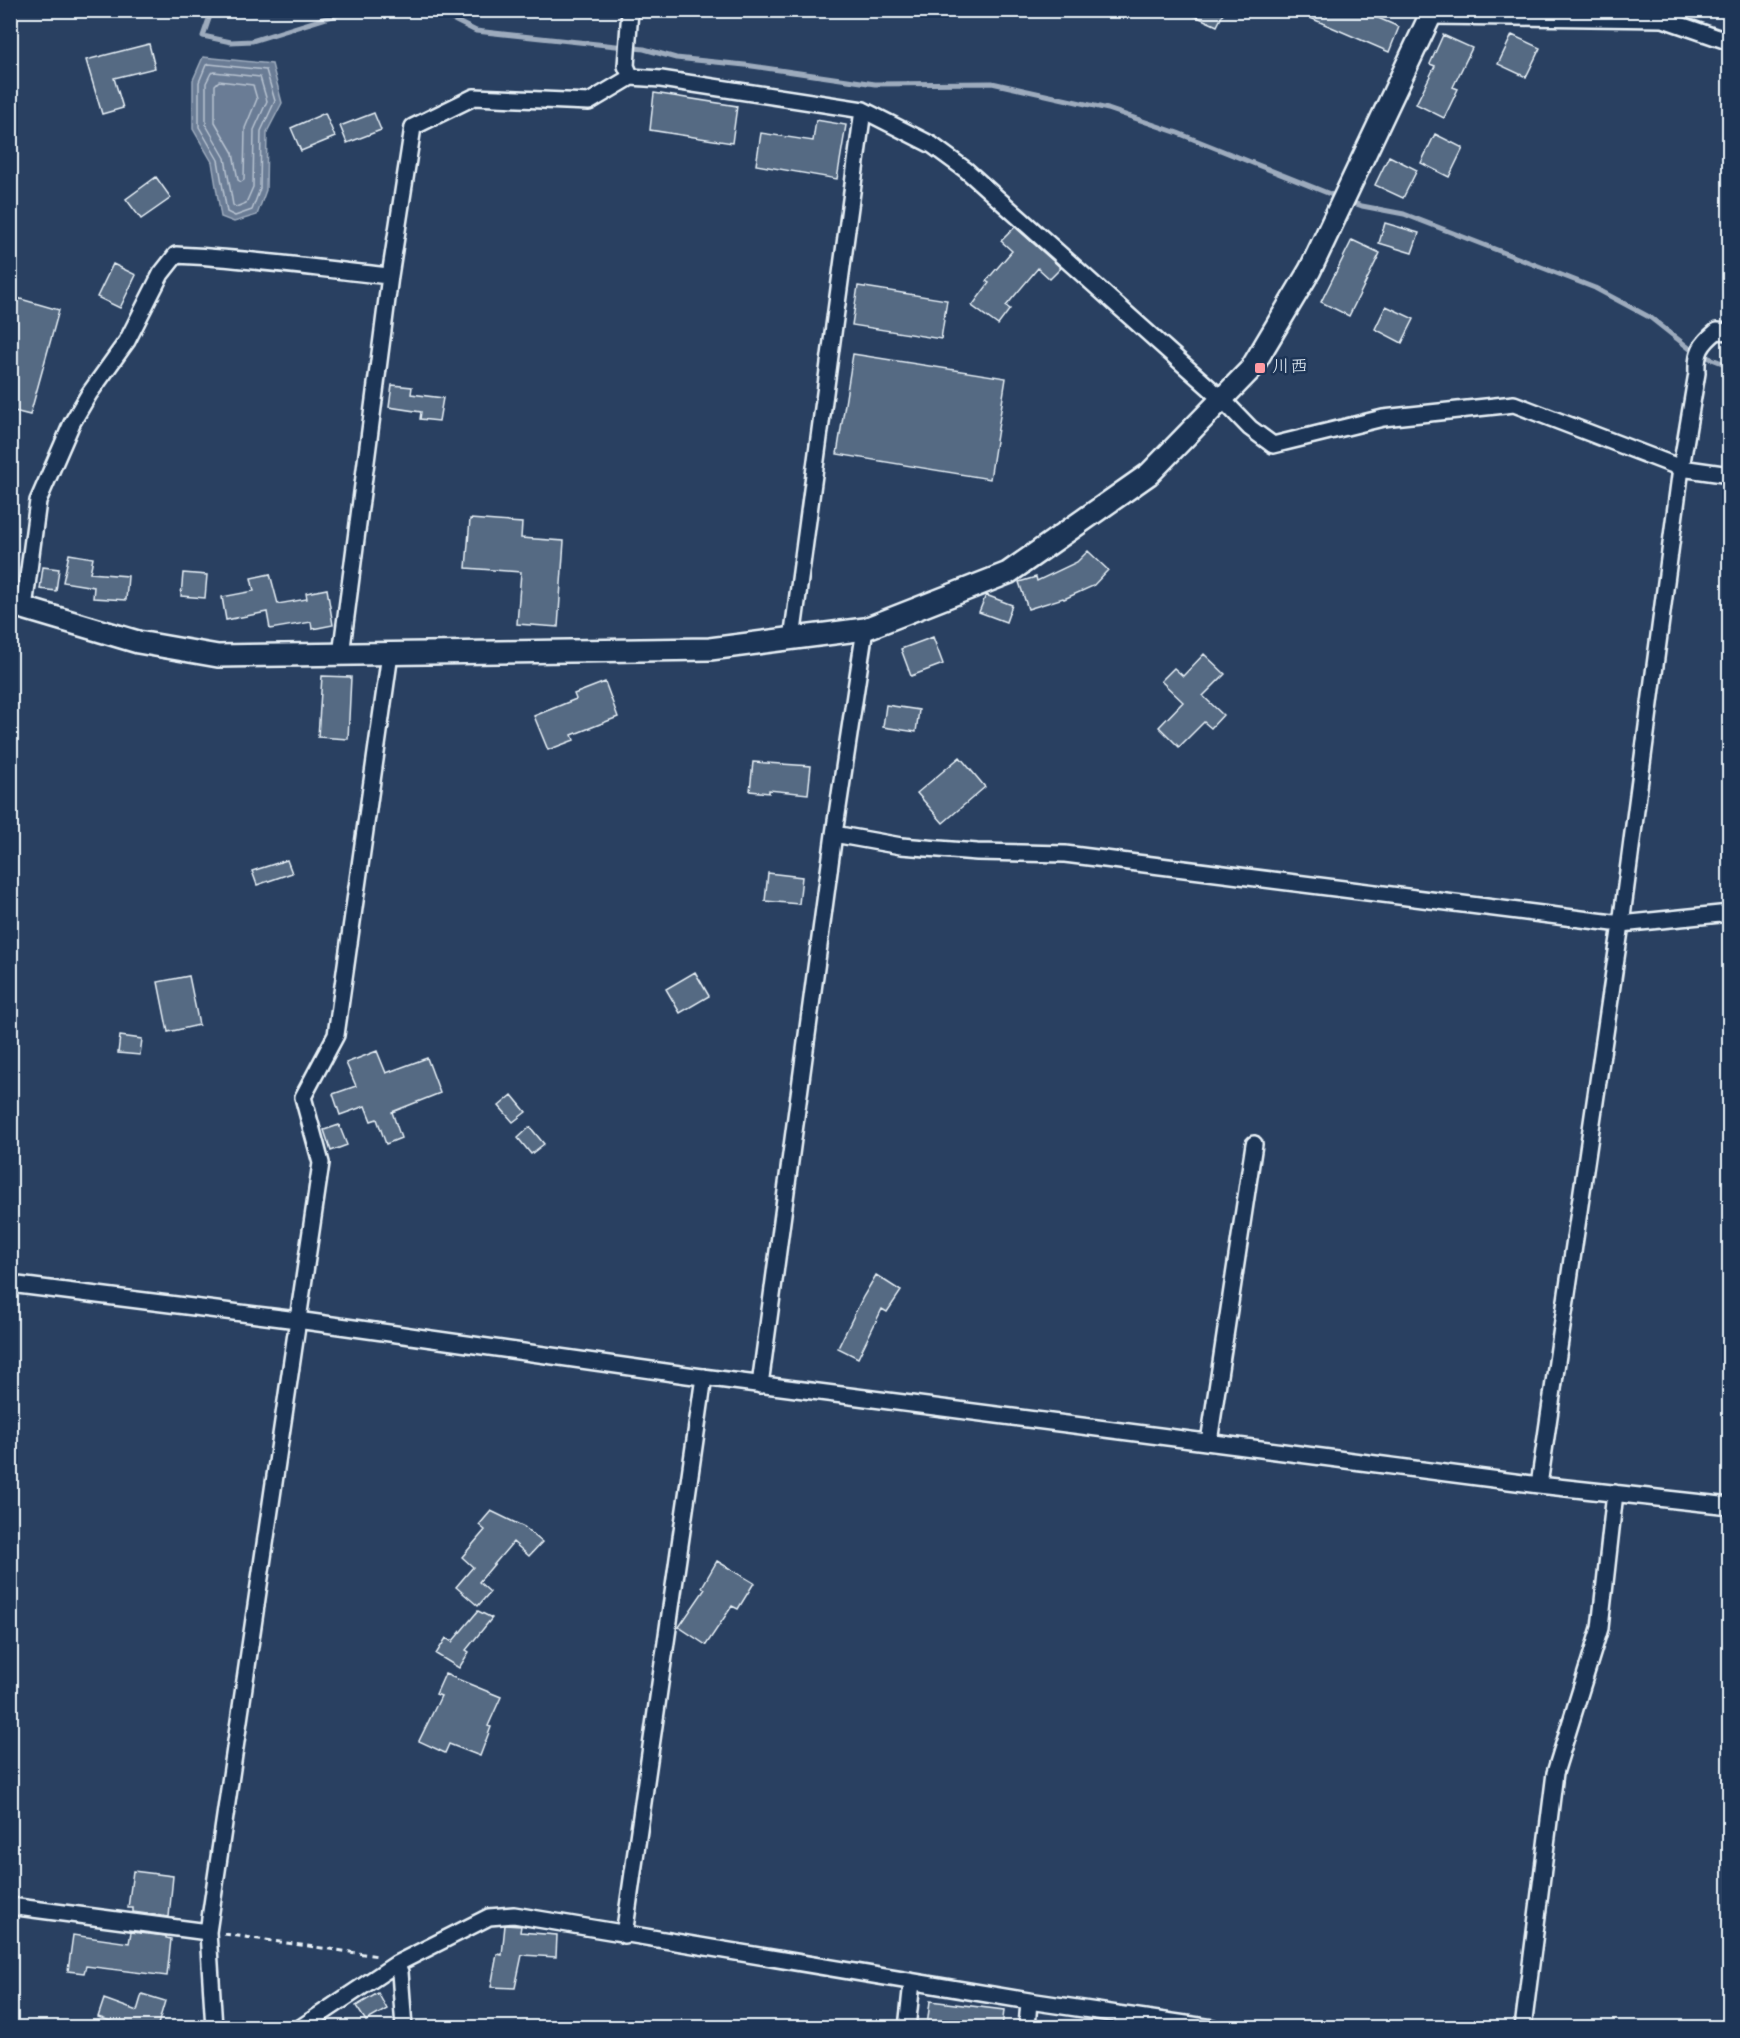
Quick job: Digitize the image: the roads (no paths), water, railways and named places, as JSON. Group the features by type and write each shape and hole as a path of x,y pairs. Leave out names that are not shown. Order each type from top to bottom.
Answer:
{"street":[{"path":"630,10 626,66 631,77"},
{"path":"390,276 227,257 176,255 161,274 127,341 89,394 72,423 38,501 17,606 138,642 218,656 710,650 865,628 1008,573 1149,474 1251,369 1310,270 1432,13 1663,19 1730,42"},
{"path":"341,655 390,276 412,127 474,97 589,102 631,77 661,79 863,110 932,145 966,170 1222,399 1250,428 1273,445 1383,418 1514,404 1681,468 1730,475"},
{"path":"792,639 863,110"},
{"path":"1539,1485 1621,924 1681,468 1697,373 1696,360 1704,342 1717,331 1730,333"},
{"path":"760,1385 834,834 865,628"},
{"path":"214,2028 208,1932 321,1163 303,1097 336,1035 390,654"},
{"path":"834,834 901,846 977,852 1065,854 1621,924 1730,913"},
{"path":"1209,1442 1254,1144"},
{"path":"10,1284 297,1320 760,1385 1539,1485 1730,1506"},
{"path":"624,1935 704,1377"},
{"path":"1523,2028 1554,1773 1599,1628 1615,1493"},
{"path":"10,1906 208,1932"},
{"path":"300,2028 395,1965 489,1917 514,1915 1170,2025 1214,2028"},
{"path":"395,1965 400,1972 404,2028"},
{"path":"907,2028 912,1982"},
{"path":"1026,2028 1029,2001"}],"water":[{"path":"203,57 272,64 282,103 267,132 266,190 257,215 234,222 221,217 212,162 193,129 193,80"}],"waterway":[{"path":"212,10 203,36 231,42 252,41 352,10"},
{"path":"434,10 476,31 644,49 676,58 745,65 875,84 992,83 1108,109 1178,133 1340,198"},
{"path":"1348,201 1404,214 1595,288 1651,318 1694,352 1730,366"}],"place":[{"name":"川西","path":"1260,368"}]}
